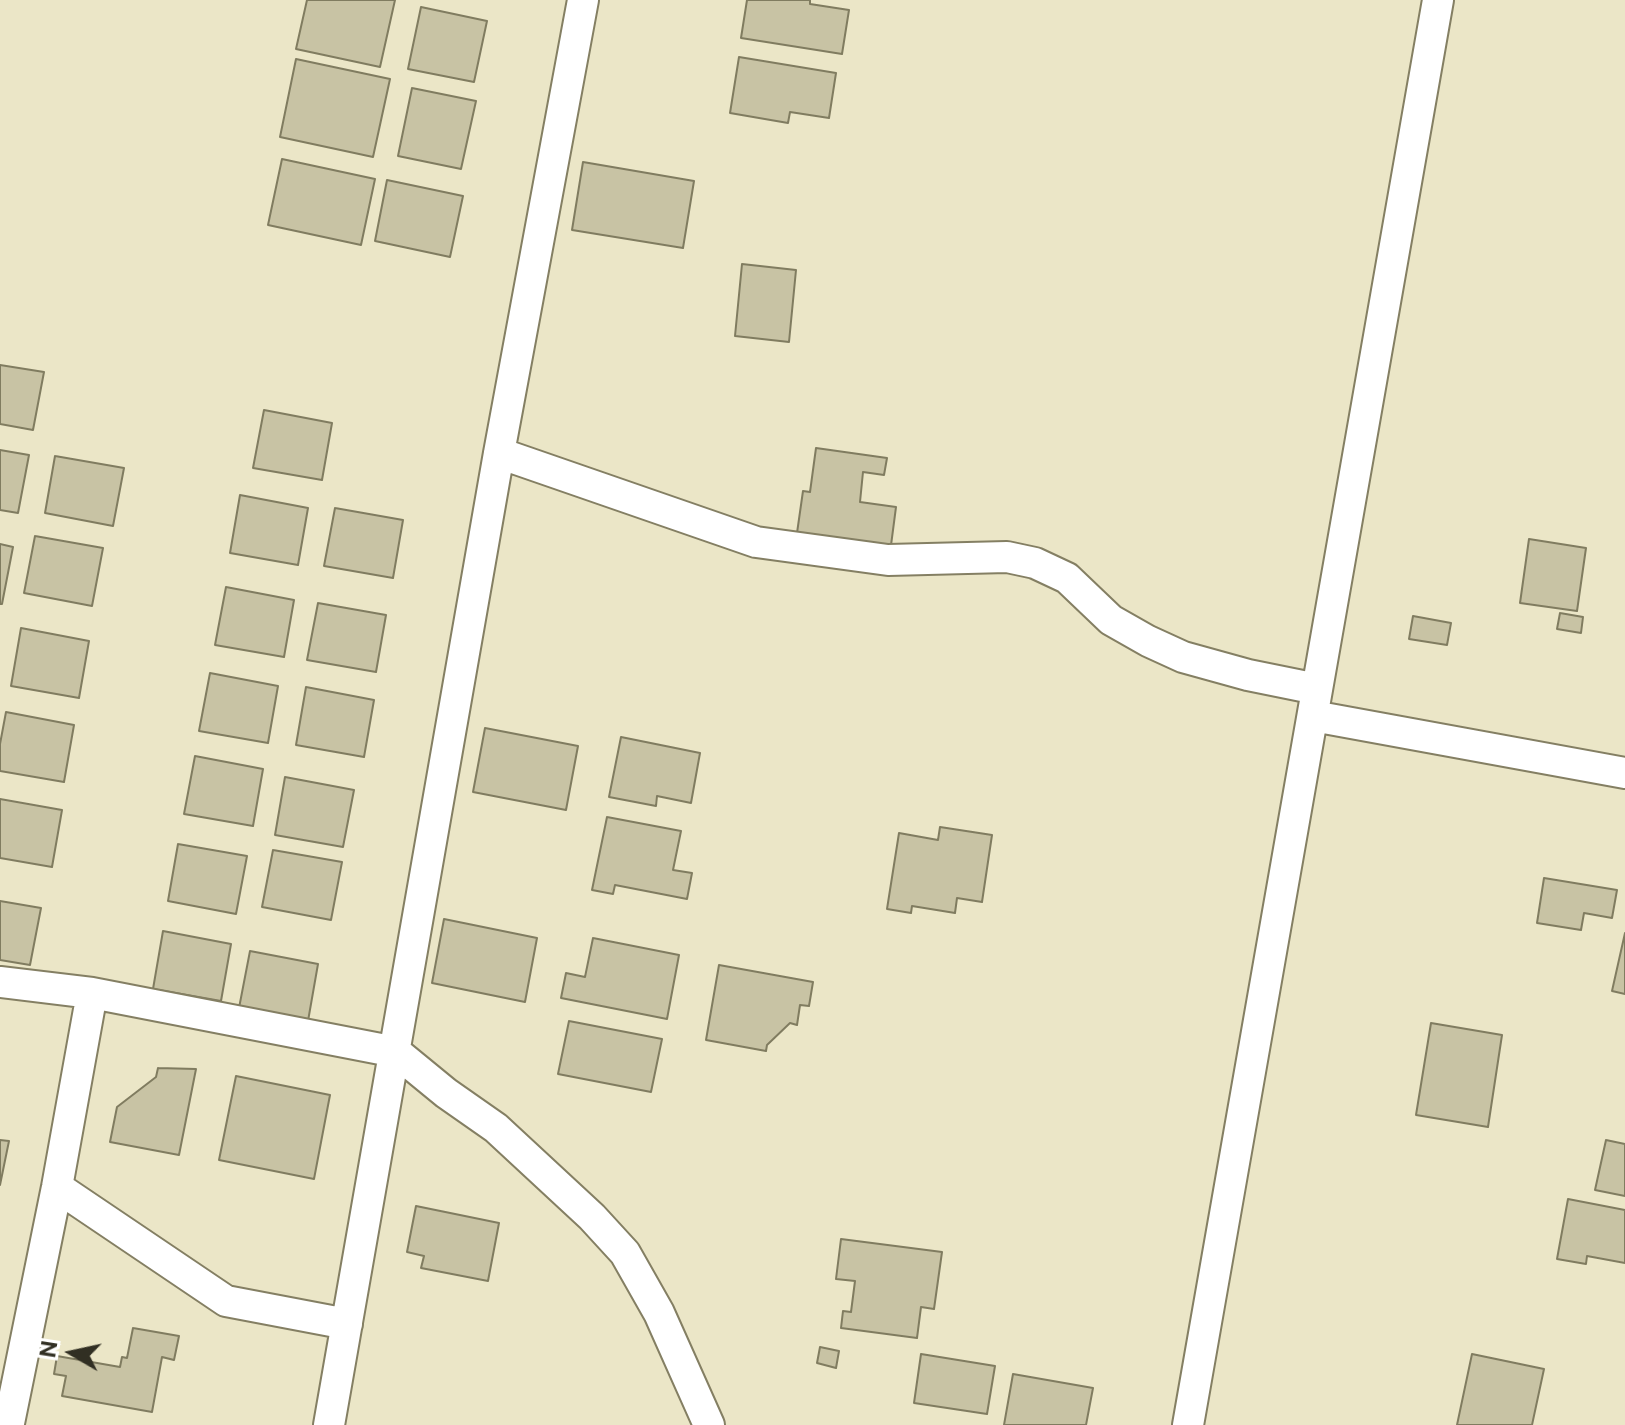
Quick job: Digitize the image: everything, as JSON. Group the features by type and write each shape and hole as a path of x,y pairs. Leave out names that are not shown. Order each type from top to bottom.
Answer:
{"street":[{"path":"329,1425 499,453 583,0"},
{"path":"1188,1425 1438,0"},
{"path":"499,453 756,542 888,560 1007,557 1035,563 1067,578 1111,620 1183,657 1248,675 1315,702 1625,773"},
{"path":"0,982 92,993 396,1052 496,1128 582,1207 625,1253 659,1313 709,1425"},
{"path":"12,1424 92,993"},
{"path":"57,1187 226,1301 347,1324"}],"building":[{"path":"307,0 395,0 380,67 296,49"},
{"path":"747,0 810,0 810,4 849,10 842,54 741,38"},
{"path":"421,7 487,21 474,82 408,69"},
{"path":"739,57 836,73 829,118 790,112 788,123 730,113"},
{"path":"296,59 390,79 373,157 280,137"},
{"path":"412,88 476,101 461,169 398,156"},
{"path":"282,159 375,179 361,245 268,225"},
{"path":"583,162 694,181 683,248 572,230"},
{"path":"387,180 463,196 450,257 375,241"},
{"path":"742,264 796,270 789,342 735,336"},
{"path":"0,365 44,372 33,430 0,424"},
{"path":"264,410 332,423 322,480 253,468"},
{"path":"816,448 887,458 884,475 863,472 860,502 896,507 890,553 796,540 803,491 810,492"},
{"path":"0,450 29,455 18,513 0,510"},
{"path":"55,456 124,468 113,526 45,513"},
{"path":"240,495 308,508 298,565 230,553"},
{"path":"335,508 403,520 393,578 324,566"},
{"path":"35,536 103,548 92,606 24,593"},
{"path":"1529,539 1586,548 1577,611 1520,603"},
{"path":"0,544 13,547 2,604 0,604"},
{"path":"226,587 294,600 284,657 215,645"},
{"path":"318,603 386,615 376,672 307,660"},
{"path":"1560,613 1583,617 1581,633 1557,629"},
{"path":"1413,616 1451,623 1447,645 1409,639"},
{"path":"21,628 89,641 79,698 11,686"},
{"path":"210,673 278,686 268,743 199,731"},
{"path":"306,687 374,700 364,757 296,745"},
{"path":"6,712 74,725 64,782 0,771 0,744"},
{"path":"485,728 578,746 566,810 473,792"},
{"path":"621,737 700,753 691,803 657,796 656,806 609,797"},
{"path":"195,756 263,769 253,826 184,814"},
{"path":"285,777 354,790 343,847 275,835"},
{"path":"0,799 62,810 52,867 0,858"},
{"path":"607,817 681,831 673,870 692,873 687,899 615,885 613,894 592,890"},
{"path":"940,827 992,835 982,902 957,898 955,913 912,906 911,913 887,909 899,833 938,840"},
{"path":"178,844 247,856 236,914 168,901"},
{"path":"273,850 342,862 331,920 262,907"},
{"path":"1544,878 1617,890 1612,918 1584,913 1581,930 1537,923"},
{"path":"0,901 41,908 30,965 0,960"},
{"path":"444,919 537,938 525,1002 432,983"},
{"path":"163,931 231,944 221,1001 153,989"},
{"path":"1625,933 1625,994 1612,991"},
{"path":"593,938 679,955 667,1019 561,998 566,973 585,977"},
{"path":"250,951 318,964 308,1021 239,1008"},
{"path":"719,965 813,982 809,1006 800,1005 797,1025 790,1023 767,1045 766,1051 706,1040"},
{"path":"569,1021 662,1039 651,1092 558,1074"},
{"path":"1431,1023 1502,1035 1488,1127 1416,1115"},
{"path":"158,1068 196,1069 179,1155 110,1142 117,1107 156,1077"},
{"path":"236,1076 330,1095 314,1179 219,1160"},
{"path":"0,1140 9,1141 0,1185"},
{"path":"1606,1140 1625,1144 1625,1196 1595,1190"},
{"path":"1568,1199 1625,1210 1625,1263 1587,1256 1586,1264 1557,1259"},
{"path":"416,1206 499,1223 488,1281 421,1268 424,1256 407,1252"},
{"path":"841,1239 942,1252 934,1309 921,1307 917,1338 841,1328 843,1311 851,1312 855,1281 836,1279"},
{"path":"133,1328 179,1336 174,1360 162,1357 152,1412 62,1396 66,1376 54,1374 57,1356 120,1367 122,1357 127,1358"},
{"path":"820,1347 839,1351 836,1368 817,1363"},
{"path":"921,1354 995,1366 987,1414 914,1403"},
{"path":"1472,1354 1544,1369 1532,1425 1457,1425"},
{"path":"1013,1374 1093,1388 1086,1425 1004,1425"}]}
